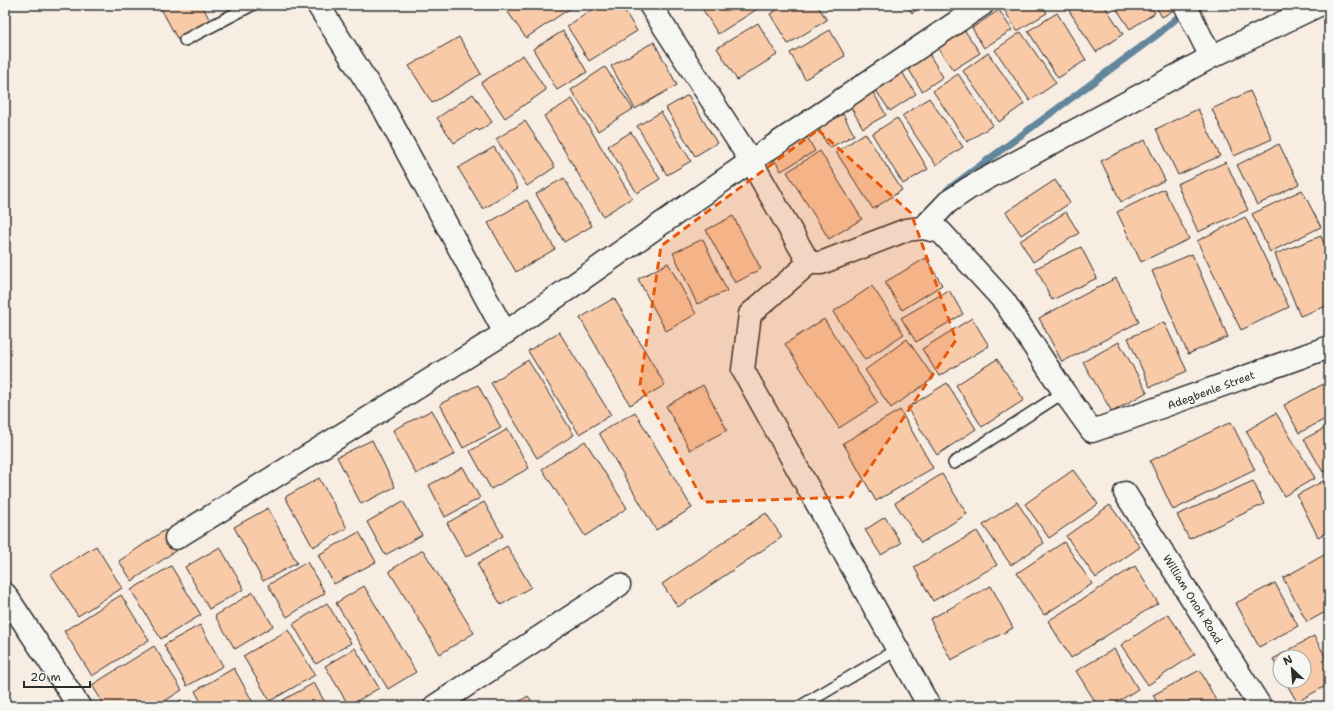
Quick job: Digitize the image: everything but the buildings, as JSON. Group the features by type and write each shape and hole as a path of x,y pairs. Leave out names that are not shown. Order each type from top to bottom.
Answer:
{"street":[{"path":"318,5 384,109 505,333"},
{"path":"650,5 752,161 809,263"},
{"path":"176,538 505,333 752,161 982,5"},
{"path":"1185,5 1211,57"},
{"path":"923,228 948,202 969,188 1211,57 1319,5"},
{"path":"929,706 743,370 750,314 809,263 821,263 906,230 923,228 941,232 1004,301 1064,392"},
{"name":"Adegbenle Street","path":"1064,392 1092,431 1329,347"},
{"name":"William Onoh Road","path":"1126,493 1260,706"},
{"path":"435,706 619,585"},
{"path":"5,594 79,706"}],"lane":[{"path":"185,40 252,5"},
{"path":"954,463 1064,392"},
{"path":"802,706 898,649"}],"highlighted area":[{"path":"818,130 911,213 956,340 850,497 704,502 640,385 661,246"}],"waterway":[{"path":"947,190 1157,35 1185,11"}]}
